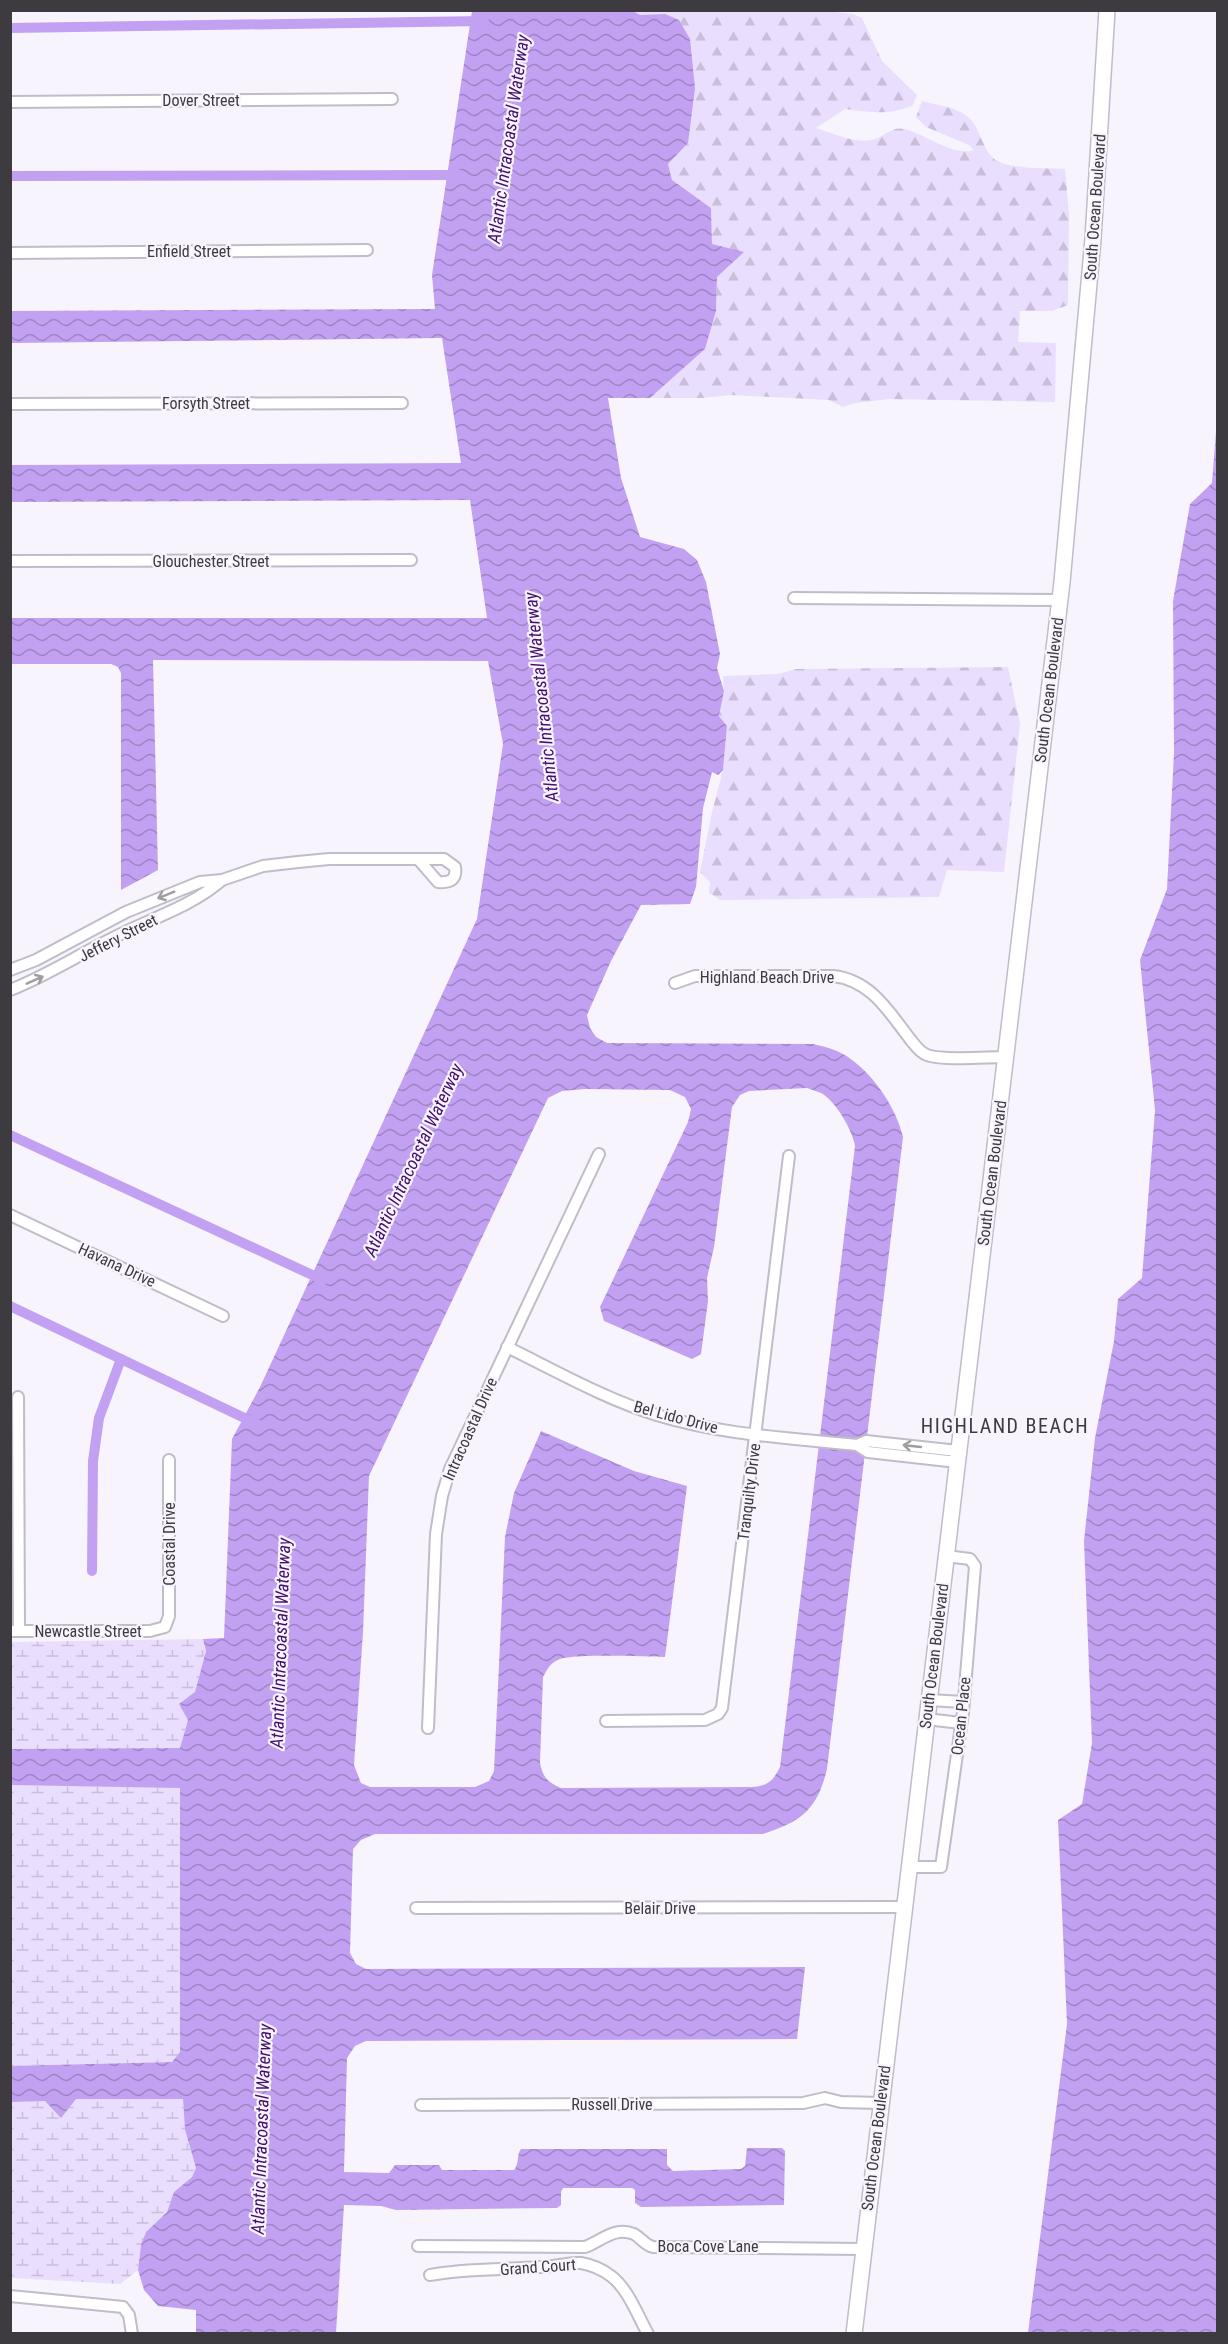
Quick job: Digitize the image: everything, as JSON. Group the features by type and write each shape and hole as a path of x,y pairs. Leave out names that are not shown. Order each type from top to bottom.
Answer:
{"main road":[{"name":"South Ocean Boulevard","path":"854,2334 1060,600 1092,251 1107,10"}],"street":[{"name":"Dover Street","path":"10,102 392,99"},
{"name":"Enfield Street","path":"10,253 367,250"},
{"name":"Forsyth Street","path":"10,404 402,403"},
{"name":"Glouchester Street","path":"10,561 411,560"},
{"path":"794,598 1060,600"},
{"name":"Jeffery Street","path":"10,970 36,960 135,908 200,882 222,880 263,866 298,862 339,859 418,860"},
{"name":"Jeffery Street","path":"10,990 44,976 114,937 209,891 222,880"},
{"name":"Highland Beach Drive","path":"675,983 695,976 833,976 848,978 873,993 921,1052 928,1056 1006,1057"},
{"name":"Intracoastal Drive","path":"428,1728 436,1534 440,1506 457,1452 599,1154"},
{"name":"Tranquilty Drive","path":"606,1721 705,1720 718,1714 722,1708 789,1156"},
{"name":"Havana Drive","path":"10,1215 223,1316"},
{"name":"Bel Lido Drive","path":"507,1347 626,1404 714,1429 958,1456"},
{"path":"15,1631 18,1397"},
{"name":"Coastal Drive","path":"165,1627 169,1616 169,1460"},
{"name":"Ocean Place","path":"909,1866 941,1867 961,1723 975,1566 970,1559 946,1556"},
{"name":"Newcastle Street","path":"15,1631 150,1630 165,1627"},
{"path":"929,1700 963,1702"},
{"path":"926,1719 961,1723"},
{"name":"Belair Drive","path":"416,1908 904,1907"},
{"name":"Russell Drive","path":"421,2105 803,2103 836,2106 841,2102 880,2103"},
{"name":"Boca Cove Lane","path":"418,2246 585,2247 605,2236 621,2232 636,2235 646,2245 653,2247 752,2246 863,2249"},
{"name":"Grand Court","path":"430,2275 468,2269 526,2268 575,2263 590,2265 604,2271 621,2286 648,2334"},
{"path":"10,2295 123,2307 129,2315 132,2334"}],"green space":[{"path":"815,10 853,14 862,18 882,61 917,95 913,105 896,111 845,109 816,128 860,141 875,139 900,128 949,148 974,150 969,145 926,127 916,117 922,101 954,109 967,116 973,122 988,152 999,162 1028,168 1065,169 1069,215 1068,305 1052,311 1020,311 1018,342 1056,343 1055,402 889,399 855,403 843,407 829,400 731,395 702,398 650,398 705,349 716,311 717,277 743,252 712,244 711,208 672,180 668,164 688,143 665,14 640,15 631,11"},
{"path":"1008,667 1020,724 1004,872 947,870 939,897 721,900 709,893 710,882 700,872 723,770 727,726 719,716 724,691 723,676 778,674 796,669"},
{"path":"203,1639 206,1651 180,1749 11,1749 10,1642"},
{"path":"10,1785 180,1787 180,2052 172,2062 11,2066"},
{"path":"76,2099 183,2099 185,2130 196,2168 192,2177 174,2192 167,2212 146,2232 141,2245 138,2270 120,2284 11,2278 10,2102"}],"water":[{"name":"Atlantic Intracoastal Waterway","path":"631,10 640,15 665,14 679,20 690,39 695,88 688,143 668,164 672,180 711,208 712,244 744,252 717,277 716,311 705,349 650,398 608,398 621,478 640,537 684,549 697,560 706,582 720,654 717,668 724,691 719,716 727,726 723,770 718,775 712,772 703,808 696,887 690,904 641,905 611,961 587,1015 590,1028 596,1037 607,1043 813,1044 834,1050 861,1067 877,1085 895,1115 903,1137 827,1769 813,1804 798,1819 763,1834 375,1834 361,1840 353,1849 350,1953 356,1964 366,1969 805,1967 797,2039 366,2041 355,2046 347,2058 344,2172 389,2173 395,2165 439,2165 442,2170 514,2170 521,2149 667,2149 667,2165 673,2171 741,2169 745,2166 747,2148 782,2148 785,2151 784,2205 641,2207 635,2203 635,2190 632,2188 563,2188 561,2205 557,2208 396,2210 381,2206 344,2205 336,2333 196,2333 196,2310 158,2306 144,2290 138,2270 141,2245 146,2232 167,2212 174,2192 192,2177 196,2168 185,2130 183,2099 76,2099 61,2118 45,2101 11,2102 10,2066 172,2062 180,2052 180,1788 11,1785 11,1749 180,1748 188,1720 179,1704 195,1692 206,1651 203,1639 224,1638 232,1439 260,1387 477,919 503,744 488,661 153,660 158,870 121,890 121,673 118,667 111,664 11,664 11,618 487,618 470,500 11,502 11,465 461,463 442,338 11,343 11,311 435,309 432,275 472,11","holes":["807,1088 821,1093 832,1102 847,1124 855,1146 780,1767 775,1776 766,1784 752,1787 561,1788 552,1784 544,1775 540,1763 543,1677 555,1661 578,1657 665,1657 687,1486 634,1471 541,1431 514,1493 505,1537 494,1771 489,1781 475,1787 370,1787 361,1783 354,1765 363,1632 369,1476 548,1098 562,1091 585,1089 670,1090 685,1097 691,1109 688,1122 600,1307 604,1321 692,1359 701,1354 708,1301 707,1278 714,1247 732,1107 740,1095 749,1091"]},
{"path":"1217,419 1217,2333 1028,2333 1067,2024 1058,1820 1082,1804 1092,1743 1084,1541 1095,1438 1114,1341 1118,1299 1142,1278 1155,1110 1140,960 1167,889 1174,753 1173,601 1190,504 1212,483"}],"waterway":[{"path":"10,28 484,21"},
{"path":"10,176 460,175"},
{"path":"10,1135 323,1280"},
{"path":"10,1306 257,1424"},
{"path":"92,1571 93,1461 99,1418 121,1359"}],"district":[{"name":"HIGHLAND BEACH","path":"1005,1426"}]}
